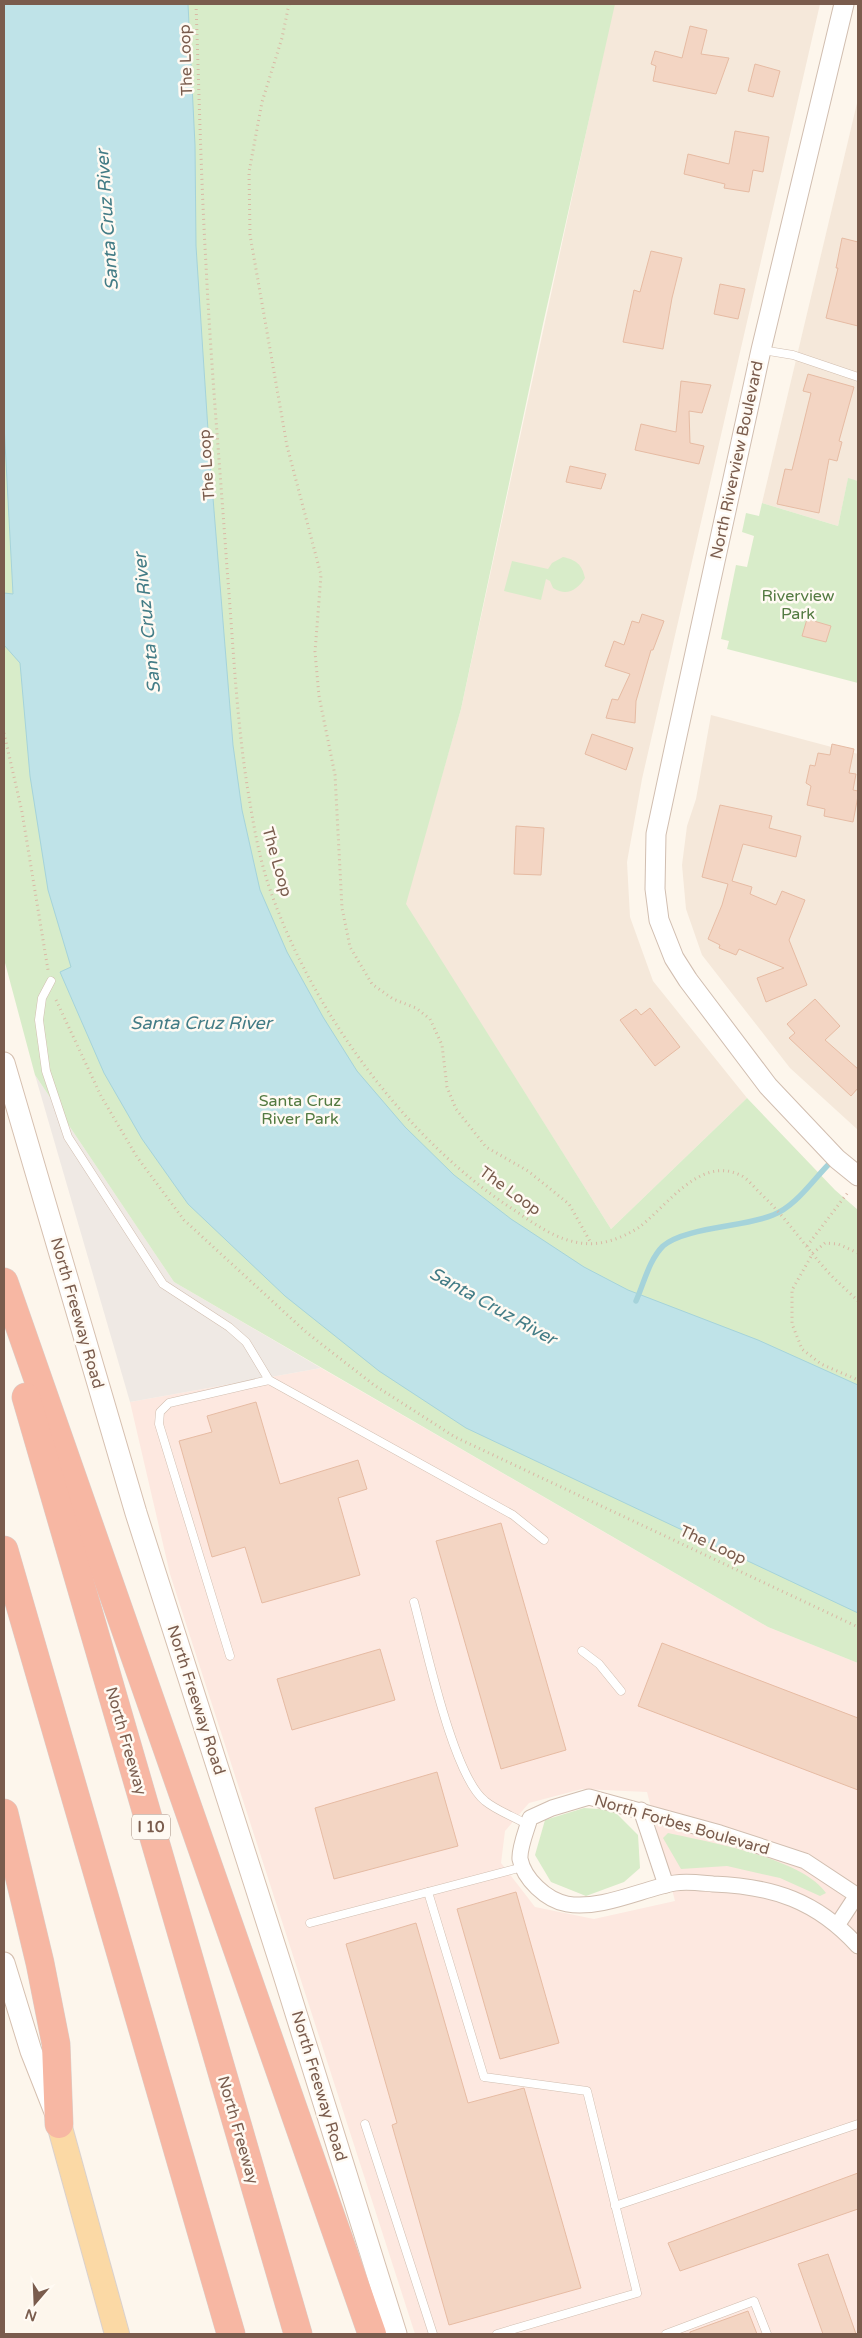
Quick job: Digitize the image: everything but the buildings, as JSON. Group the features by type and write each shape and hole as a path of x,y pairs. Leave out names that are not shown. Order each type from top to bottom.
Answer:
{"highway":[{"path":"4,1282 372,2334"},
{"name":"North Freeway","path":"4,1321 298,2334"},
{"path":"4,1550 231,2334"},
{"path":"4,1813 40,1963 56,2044 59,2124"}],"main road":[{"name":"North Freeway Road","path":"4,1063 136,1513 284,1975 396,2334"},
{"path":"4,1963 30,2051 59,2124 118,2334"}],"street":[{"name":"North Riverview Boulevard","path":"844,4 760,350 656,834 655,890 659,920 674,958 683,972 768,1086 837,1159 855,1181"},
{"name":"North Forbes Boulevard","path":"528,1825 530,1818 552,1808 589,1797 641,1810 805,1860 858,1894"},
{"path":"641,1810 666,1885"},
{"path":"528,1825 520,1857 526,1875 542,1892 566,1904 603,1902 677,1882 743,1885 786,1894 838,1924 858,1946"},
{"path":"838,1924 858,1894"}],"lane":[{"path":"760,350 793,355 858,378"},
{"path":"51,982 42,998 39,1020 46,1071 68,1137 163,1284 235,1332 246,1342 269,1380 513,1515 544,1540"},
{"path":"230,1656 159,1424 160,1412 169,1403 269,1380"},
{"path":"414,1602 456,1754 467,1780 484,1801 528,1825"},
{"path":"582,1651 599,1664 621,1691"},
{"path":"310,1923 523,1867"},
{"path":"428,1892 484,2077 587,2091 637,2293 497,2334"},
{"path":"365,2124 433,2334"},
{"path":"615,2206 858,2124"},
{"path":"666,2334 754,2301 768,2334"}],"path":[{"name":"The Loop","path":"196,4 206,264 239,731 254,833 270,891 289,939 337,1027 374,1080 443,1154 492,1196 548,1232 578,1243 617,1239 641,1226 672,1195 693,1181 710,1173 726,1171 741,1175 766,1198 830,1274 858,1301"},
{"path":"290,4 282,38 262,102 248,172 250,236 287,446 321,575 315,652 319,696 335,775 342,908 350,947 372,984 393,999 416,1008 430,1019 442,1045 447,1087 456,1109 486,1147 528,1171 569,1204 592,1243"},
{"name":"The Loop","path":"4,732 22,812 44,956 56,1001 102,1096 137,1157 184,1220 306,1332 374,1385 455,1437 858,1627"},
{"path":"807,1246 855,1181"},
{"path":"858,1254 838,1244 825,1244 813,1253 792,1290 792,1324 802,1349 821,1364 858,1380"}],"shaded area":[{"path":"614,4 820,4 642,779 627,862 630,917 653,981 747,1098 611,1229 405,904 461,709"},
{"path":"858,99 858,481 848,479 838,526 762,503"},
{"path":"711,715 858,754 858,1130 790,1068 702,955 686,909 682,865 687,826 696,799"},
{"path":"35,1075 174,1282 321,1368 130,1402"},
{"path":"321,1368 768,1627 858,1663 858,2334 415,2334 170,1574 130,1402","holes":["582,1789 647,1792 675,1901 594,1919 535,1907 501,1863 505,1831 529,1803"]}],"green space":[{"name":"Santa Cruz River Park","path":"4,4 615,4 543,324 461,709 406,904 611,1229 747,1098 835,1190 858,1210 858,1663 768,1627 174,1282 35,1075 4,959"},
{"name":"Riverview Park","path":"848,478 858,481 858,683 727,649 729,641 721,639 736,565 747,567 754,536 742,532 746,513 759,516 762,503 838,526"},
{"path":"563,557 578,563 584,573 585,578 575,589 567,592 558,591 546,579 541,600 504,591 512,561 548,569 552,563"},
{"path":"584,1808 613,1810 638,1835 640,1868 624,1882 586,1896 551,1882 535,1855 545,1820"},
{"path":"668,1833 730,1847 776,1861 797,1870 814,1881 826,1893 820,1896 780,1878 727,1866 681,1869 663,1838"}],"water":[{"name":"Santa Cruz River","path":"4,4 188,4 195,145 196,246 210,461 233,745 242,810 260,890 287,952 323,1017 357,1071 405,1127 454,1175 511,1219 584,1267 628,1290 758,1340 858,1385 858,1613 466,1428 379,1371 285,1296 188,1204 142,1139 104,1073 60,972 71,967 48,890 30,776 20,663 4,645 4,593 13,594 4,424"}],"waterway":[{"path":"636,1301 650,1265 663,1246 673,1240 700,1231 773,1215 796,1200 829,1164"}]}
